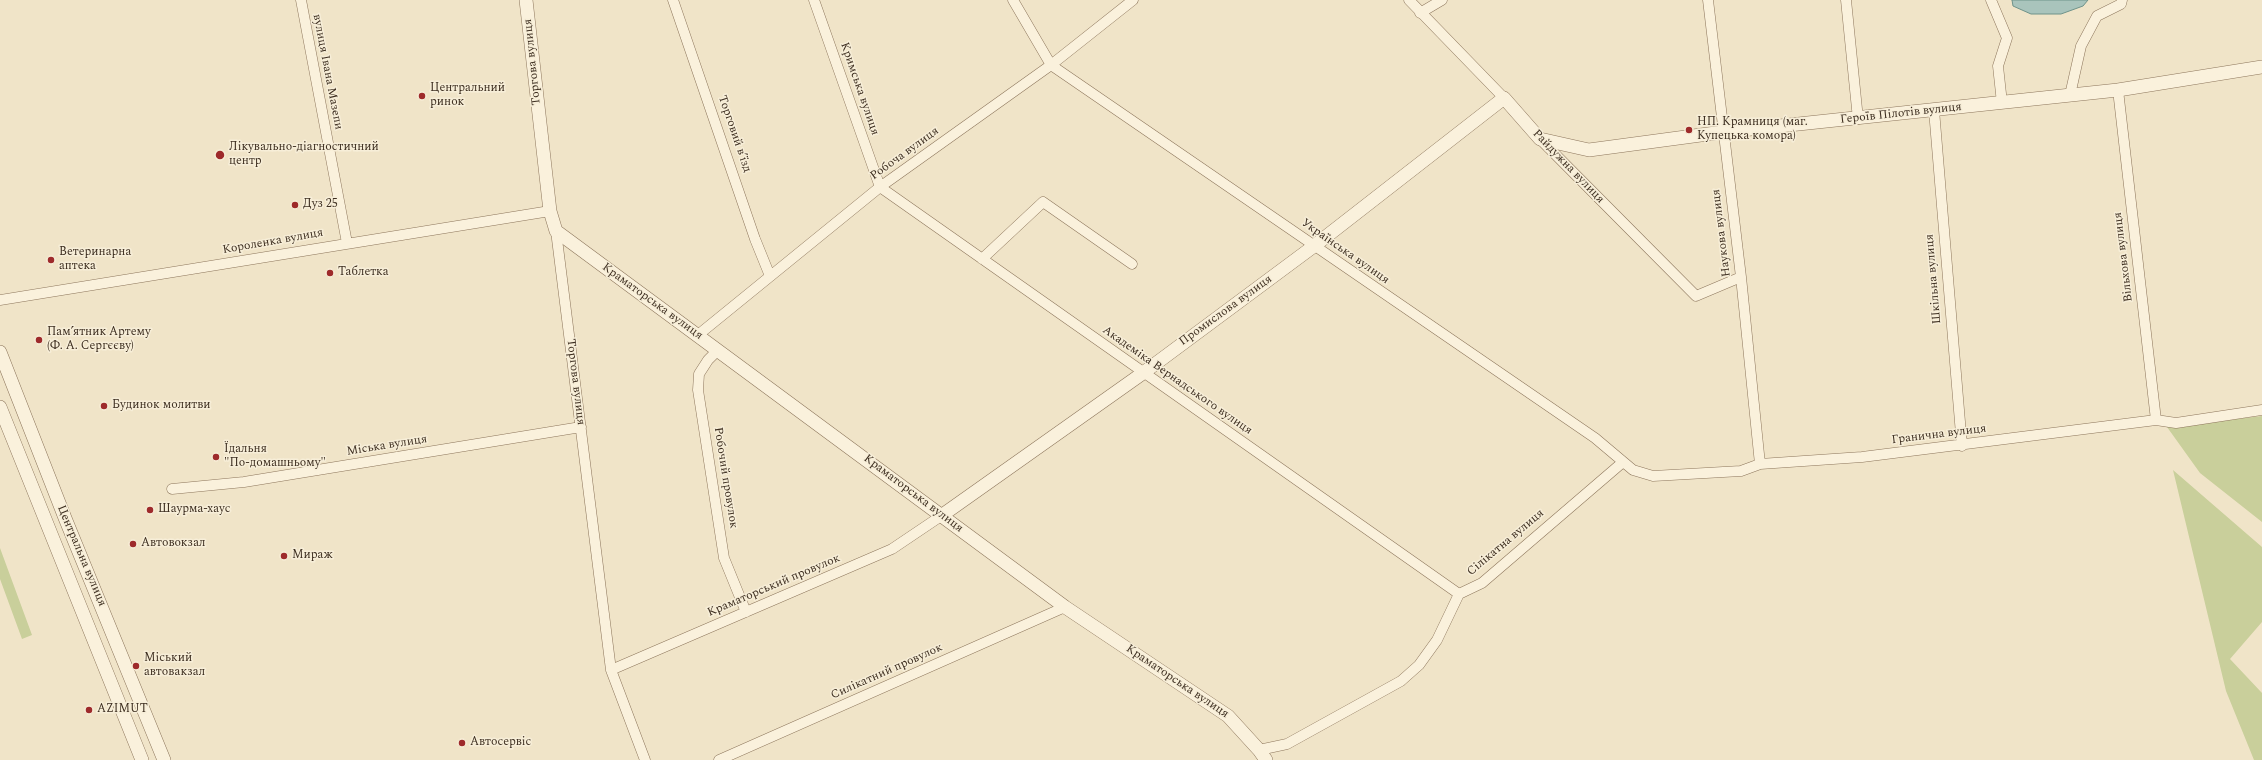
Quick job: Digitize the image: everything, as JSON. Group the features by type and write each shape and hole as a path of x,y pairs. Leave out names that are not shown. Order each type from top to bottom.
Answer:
{"street":[{"name":"вулиця Івана Мазепи","path":"301,0 347,243"},
{"name":"Торгова вулиця","path":"526,0 550,211 556,231 611,670 645,760"},
{"name":"Торговий в’їзд","path":"673,0 755,239 770,276"},
{"name":"Кримська вулиця","path":"814,0 880,187"},
{"path":"1013,0 1051,66"},
{"name":"Робоча вулиця","path":"698,335 880,187 1051,66 1133,0"},
{"name":"Райдужна вулиця","path":"1409,0 1504,98 1540,139 1696,296 1741,278"},
{"path":"1420,13 1442,0"},
{"name":"Наукова вулиця","path":"1708,0 1741,278 1760,464"},
{"path":"1846,0 1858,119"},
{"path":"1991,0 2007,38 1998,66 2002,103"},
{"path":"2070,95 2081,46 2097,16 2120,4 2122,0"},
{"name":"Українська вулиця","path":"1051,66 1595,438 1623,462"},
{"name":"Героїв Пілотів вулиця","path":"1540,139 1590,150 1723,132 1858,119 2118,90 2262,67"},
{"name":"Вільхова вулиця","path":"2118,90 2156,420"},
{"name":"Промислова вулиця","path":"941,516 1143,373 1314,246 1504,98"},
{"name":"Шкільна вулиця","path":"1934,110 1962,446"},
{"name":"Академіка Вернадського вулиця","path":"880,187 1459,594"},
{"path":"982,259 1043,202 1132,264"},
{"name":"Короленка вулиця","path":"0,300 550,211"},
{"name":"Краматорська вулиця","path":"556,231 1065,607 1228,716 1262,755"},
{"name":"Робочий провулок","path":"718,350 708,360 699,374 698,390 724,558 746,612"},
{"name":"Центральна вулиця","path":"0,352 65,518 164,760"},
{"name":"Центральна вулиця","path":"0,407 142,760"},
{"name":"Гранична вулиця","path":"1623,462 1632,470 1653,476 1741,471 1760,464 1862,457 1962,446 2156,420 2168,424 2262,410"},
{"name":"Міська вулиця","path":"172,489 244,482 580,427"},
{"name":"Сілікатна вулиця","path":"1459,594 1482,583 1623,462"},
{"name":"Краматорський провулок","path":"611,670 892,549 941,516"},
{"path":"1262,755 1287,744 1401,681 1419,665 1437,640 1459,594"},
{"name":"Силікатний провулок","path":"719,760 1065,607"}],"green space":[{"path":"2262,416 2262,522 2200,473 2167,427"},
{"path":"2173,470 2262,547 2262,622 2230,659 2262,693 2262,760 2254,760 2226,691"},
{"path":"0,548 32,635 22,639 0,579"}],"water":[{"path":"2012,0 2088,0 2083,6 2061,14 2031,14 2013,6"}],"place":[{"name":"Центральний ринок","path":"422,96"},
{"name":"НП. Крамниця (маг. Купецька комора)","path":"1689,130"},
{"name":"Лікувально-діагностичний центр","path":"220,155"},
{"name":"Дуз 25","path":"295,205"},
{"name":"Ветеринарна аптека","path":"51,260"},
{"name":"Таблетка","path":"330,273"},
{"name":"Пам’ятник Артему (Ф. А. Сергєєву)","path":"39,340"},
{"name":"Будинок молитви","path":"104,406"},
{"name":"Їдальня \"По-домашньому\"","path":"216,457"},
{"name":"Шаурма-хаус","path":"150,510"},
{"name":"Автовокзал","path":"133,544"},
{"name":"Мираж","path":"284,556"},
{"name":"Міський автовакзал","path":"136,666"},
{"name":"AZIMUT","path":"89,710"},
{"name":"Автосервіс","path":"462,743"}]}
